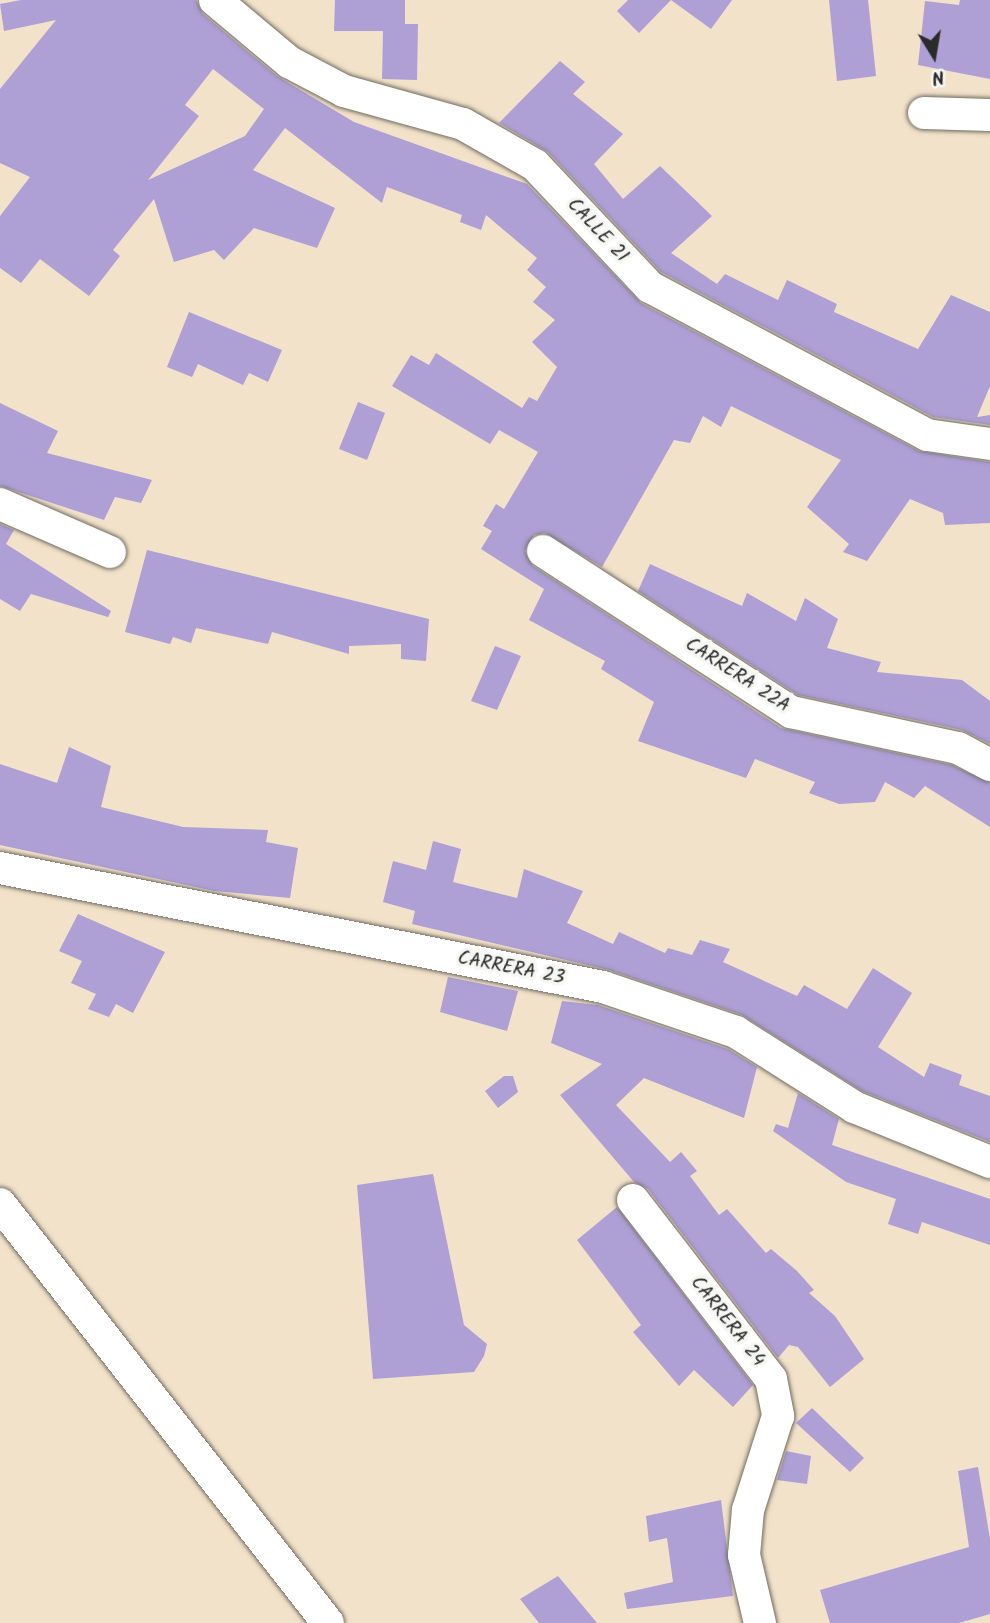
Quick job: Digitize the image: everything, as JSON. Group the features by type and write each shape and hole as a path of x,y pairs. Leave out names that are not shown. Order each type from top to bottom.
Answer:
{"street":[{"name":"CALLE 21","path":"215,0 289,62 344,91 463,124 535,164 650,287 927,435 990,444"},
{"path":"924,113 990,115"},
{"path":"0,504 110,552"},
{"name":"CARRERA 22A","path":"543,551 791,712 958,748 990,765"},
{"name":"CARRERA 23","path":"0,868 603,987 736,1032 854,1107 990,1162"},
{"name":"CARRERA 24","path":"633,1200 771,1379 778,1416 748,1510 744,1555 760,1623"},
{"path":"0,1203 328,1623"}],"building":[{"path":"21,0 196,0 203,14 277,76 354,122 527,184 641,303 919,451 990,462 990,523 945,525 943,513 910,499 867,561 843,552 849,544 807,507 841,460 731,406 721,427 703,416 690,443 674,440 602,567 545,533 534,535 525,551 533,566 781,728 952,765 990,783 990,827 925,786 914,798 885,782 875,802 839,804 809,793 815,782 755,759 746,778 638,741 654,702 601,669 605,661 529,620 544,589 481,549 492,531 483,526 496,504 504,509 538,452 499,430 490,444 392,386 411,355 429,365 436,353 522,408 529,397 537,401 557,367 532,342 555,320 533,302 546,287 527,270 537,258 486,215 481,230 460,222 462,215 387,187 382,203 285,128 253,170 335,208 317,248 254,228 224,260 214,250 174,262 154,199 113,250 120,256 89,296 40,259 21,283 0,268 0,216 30,177 0,163 0,89 56,20 4,31 0,4","holes":["213,69 264,109 245,136 148,180 199,116 185,105"]},
{"path":"335,0 405,0 405,24 418,24 417,80 382,79 383,31 334,31"},
{"path":"628,0 671,0 639,33 617,11"},
{"path":"671,0 732,0 711,29"},
{"path":"829,0 868,0 876,76 837,81"},
{"path":"960,0 990,0 990,79 918,65 925,1 959,5"},
{"path":"560,61 585,82 573,94 623,134 594,164 623,199 660,166 712,216 671,253 717,284 725,274 778,300 787,280 837,304 834,312 918,349 951,295 990,312 990,386 977,417 990,415 990,425 933,417 661,272 548,152 499,123"},
{"path":"189,312 282,350 268,382 249,373 243,385 198,364 192,377 167,367"},
{"path":"358,402 385,413 367,460 339,449"},
{"path":"0,403 58,431 47,453 152,480 141,503 115,497 104,520 0,486"},
{"path":"0,524 14,530 6,544 111,611 108,617 31,594 20,611 0,599"},
{"path":"147,550 429,619 426,661 401,659 401,644 349,646 349,654 272,632 268,644 196,628 191,643 173,637 170,644 125,632"},
{"path":"650,564 742,606 747,593 796,621 805,598 838,619 827,648 881,662 877,672 962,680 990,701 990,744 962,730 798,695 638,591"},
{"path":"495,646 521,656 497,710 471,701"},
{"path":"69,747 111,766 101,807 183,827 268,830 266,842 298,848 290,898 214,891 0,845 0,764 57,783"},
{"path":"433,841 461,849 453,882 517,898 524,869 583,891 567,923 613,944 619,932 665,953 668,948 692,955 700,940 730,949 723,962 797,996 804,985 847,1009 873,968 912,993 878,1047 924,1077 930,1063 962,1075 959,1085 990,1096 990,1142 862,1091 742,1015 609,970 412,924 415,911 383,902 393,861 426,870"},
{"path":"78,914 165,952 133,1013 116,1004 109,1017 88,1009 96,994 71,983 82,961 59,951"},
{"path":"448,977 518,991 507,1031 440,1012"},
{"path":"562,1001 598,1005 728,1049 757,1067 744,1118 644,1078 616,1105 670,1162 681,1152 697,1171 690,1176 719,1215 727,1209 766,1253 771,1249 797,1271 814,1290 809,1293 835,1316 864,1359 830,1387 798,1347 789,1345 778,1358 648,1189 634,1182 560,1095 602,1064 551,1043"},
{"path":"504,1076 513,1076 518,1092 498,1108 485,1091"},
{"path":"798,1093 839,1119 832,1145 990,1199 990,1245 922,1222 918,1234 888,1224 896,1199 846,1182 773,1131 776,1124 788,1128"},
{"path":"433,1174 464,1325 487,1344 484,1356 474,1372 373,1379 357,1185"},
{"path":"617,1207 753,1385 733,1407 694,1370 679,1386 633,1332 641,1325 577,1240"},
{"path":"812,1408 864,1458 850,1472 796,1423"},
{"path":"786,1451 811,1456 807,1484 777,1480"},
{"path":"978,1467 990,1539 990,1614 959,1623 830,1623 820,1590 969,1547 958,1471"},
{"path":"721,1500 733,1596 627,1609 624,1593 673,1582 667,1538 649,1542 646,1516"},
{"path":"558,1576 597,1623 539,1623 520,1599"}]}
